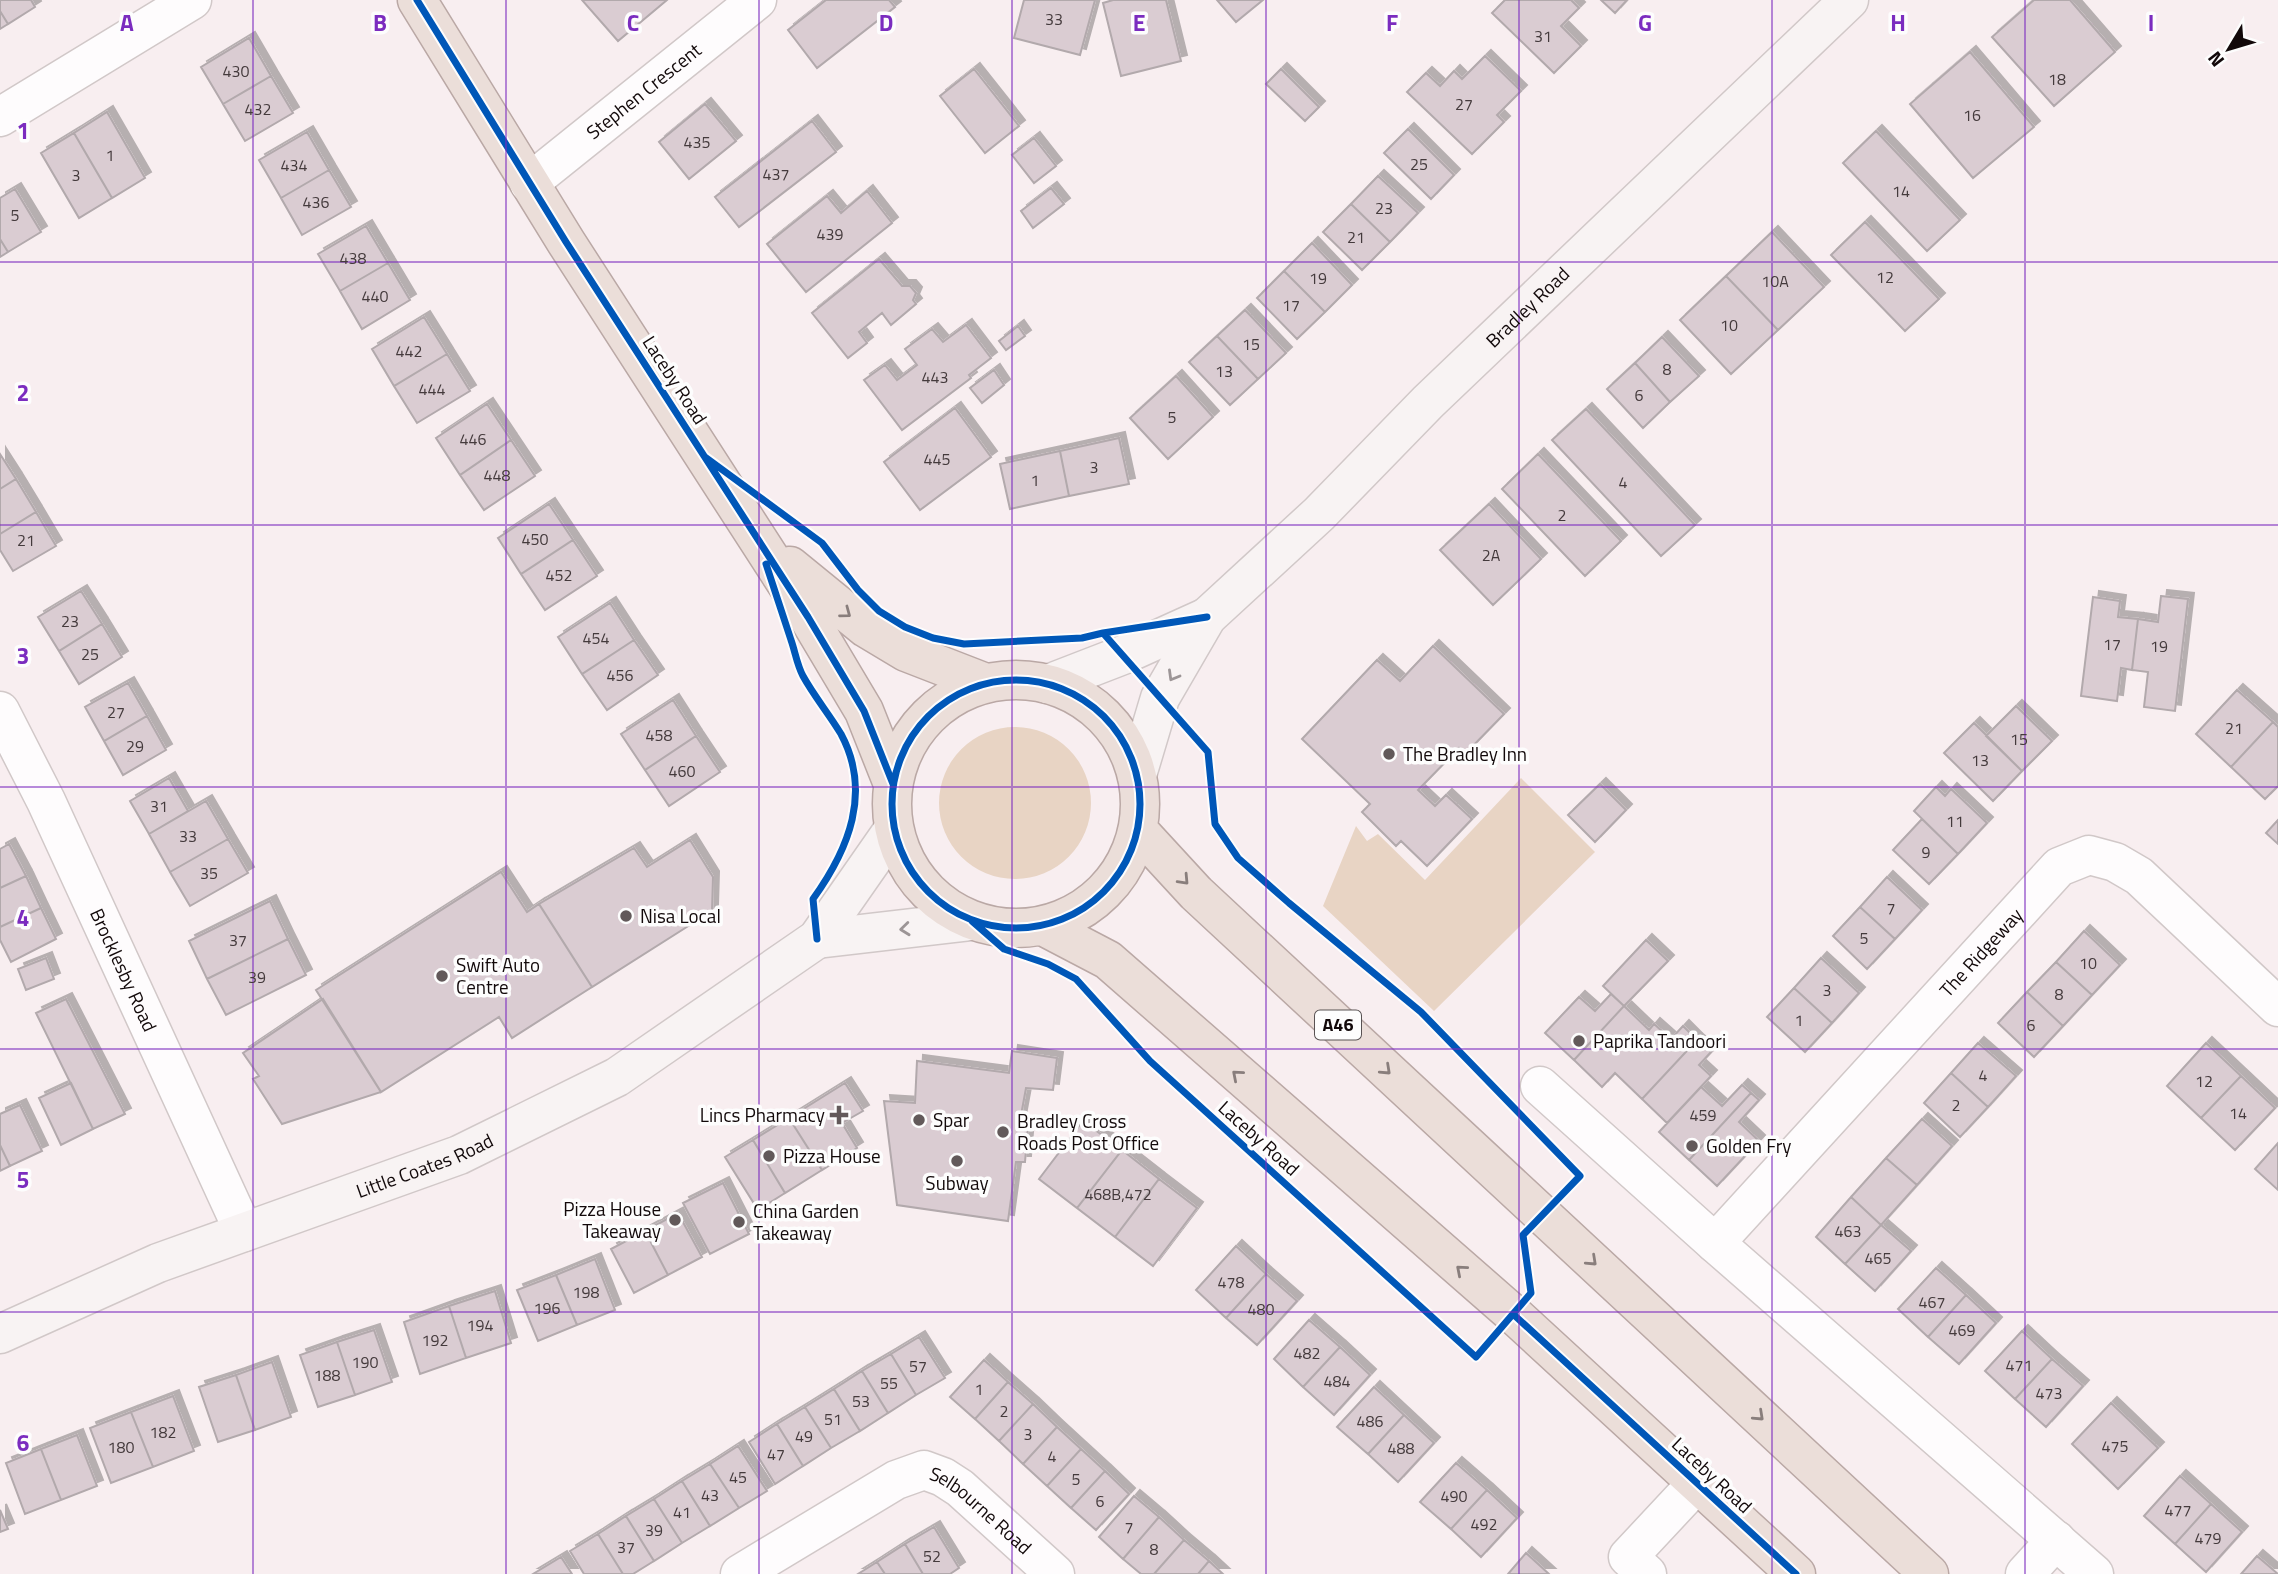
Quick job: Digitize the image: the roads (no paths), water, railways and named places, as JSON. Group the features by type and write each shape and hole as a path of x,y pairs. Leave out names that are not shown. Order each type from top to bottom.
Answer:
{"highway":[{"name":"Laceby Road","path":"416,0 757,537 864,711 893,785"},
{"name":"Laceby Road","path":"757,537 866,628 906,652 986,683"},
{"path":"1028,680 1048,684 1078,696 1104,716 1118,734 1130,753 1137,775 1140,793 1138,830 1132,851 1122,870 1107,890 1088,906 1066,919 1043,926 1007,929 972,921 950,910 930,895 914,876 901,853 893,830 893,785 900,757 915,731 934,710 958,694 986,683 1028,680"},
{"name":"A46","path":"1138,830 1196,893 1929,1574"},
{"name":"Laceby Road","path":"1043,926 1108,960 1513,1314 1796,1574"}],"street":[{"path":"0,117 192,0"},
{"name":"Stephen Crescent","path":"530,183 757,0"},
{"name":"Bradley Road","path":"1137,775 1160,698 1207,617 1319,514 1428,401 1849,0"},
{"name":"Bradley Road","path":"1048,684 1123,655 1207,617"},
{"name":"Brocklesby Road","path":"0,711 46,801 244,1232"},
{"name":"Little Coates Road","path":"0,1334 158,1263 459,1155 617,1077 817,939 893,830"},
{"name":"The Ridgeway","path":"1715,1243 2059,867 2089,855 2115,862 2139,876 2278,1007"},
{"name":"Little Coates Road","path":"817,939 972,921"},
{"path":"1540,1086 1715,1243 2094,1574"},
{"name":"Selbourne Road","path":"740,1574 896,1480 924,1470 943,1477 960,1488 1055,1574"},
{"name":"Laceby Road","path":"1647,1574 1628,1557 1698,1482"},
{"path":"2025,1574 2056,1540"}],"place":[{"name":"The Bradley Inn","path":"1389,754"},
{"name":"Nisa Local","path":"626,916"},
{"name":"Swift Auto Centre","path":"442,976"},
{"name":"Paprika Tandoori","path":"1579,1041"},
{"name":"Lincs Pharmacy","path":"839,1115"},
{"name":"Spar","path":"919,1120"},
{"name":"Bradley Cross Roads Post Office","path":"1003,1132"},
{"name":"Golden Fry","path":"1692,1146"},
{"name":"Pizza House","path":"769,1156"},
{"name":"Subway","path":"957,1161"},
{"name":"Pizza House Takeaway","path":"675,1220"},
{"name":"China Garden Takeaway","path":"739,1222"}]}
